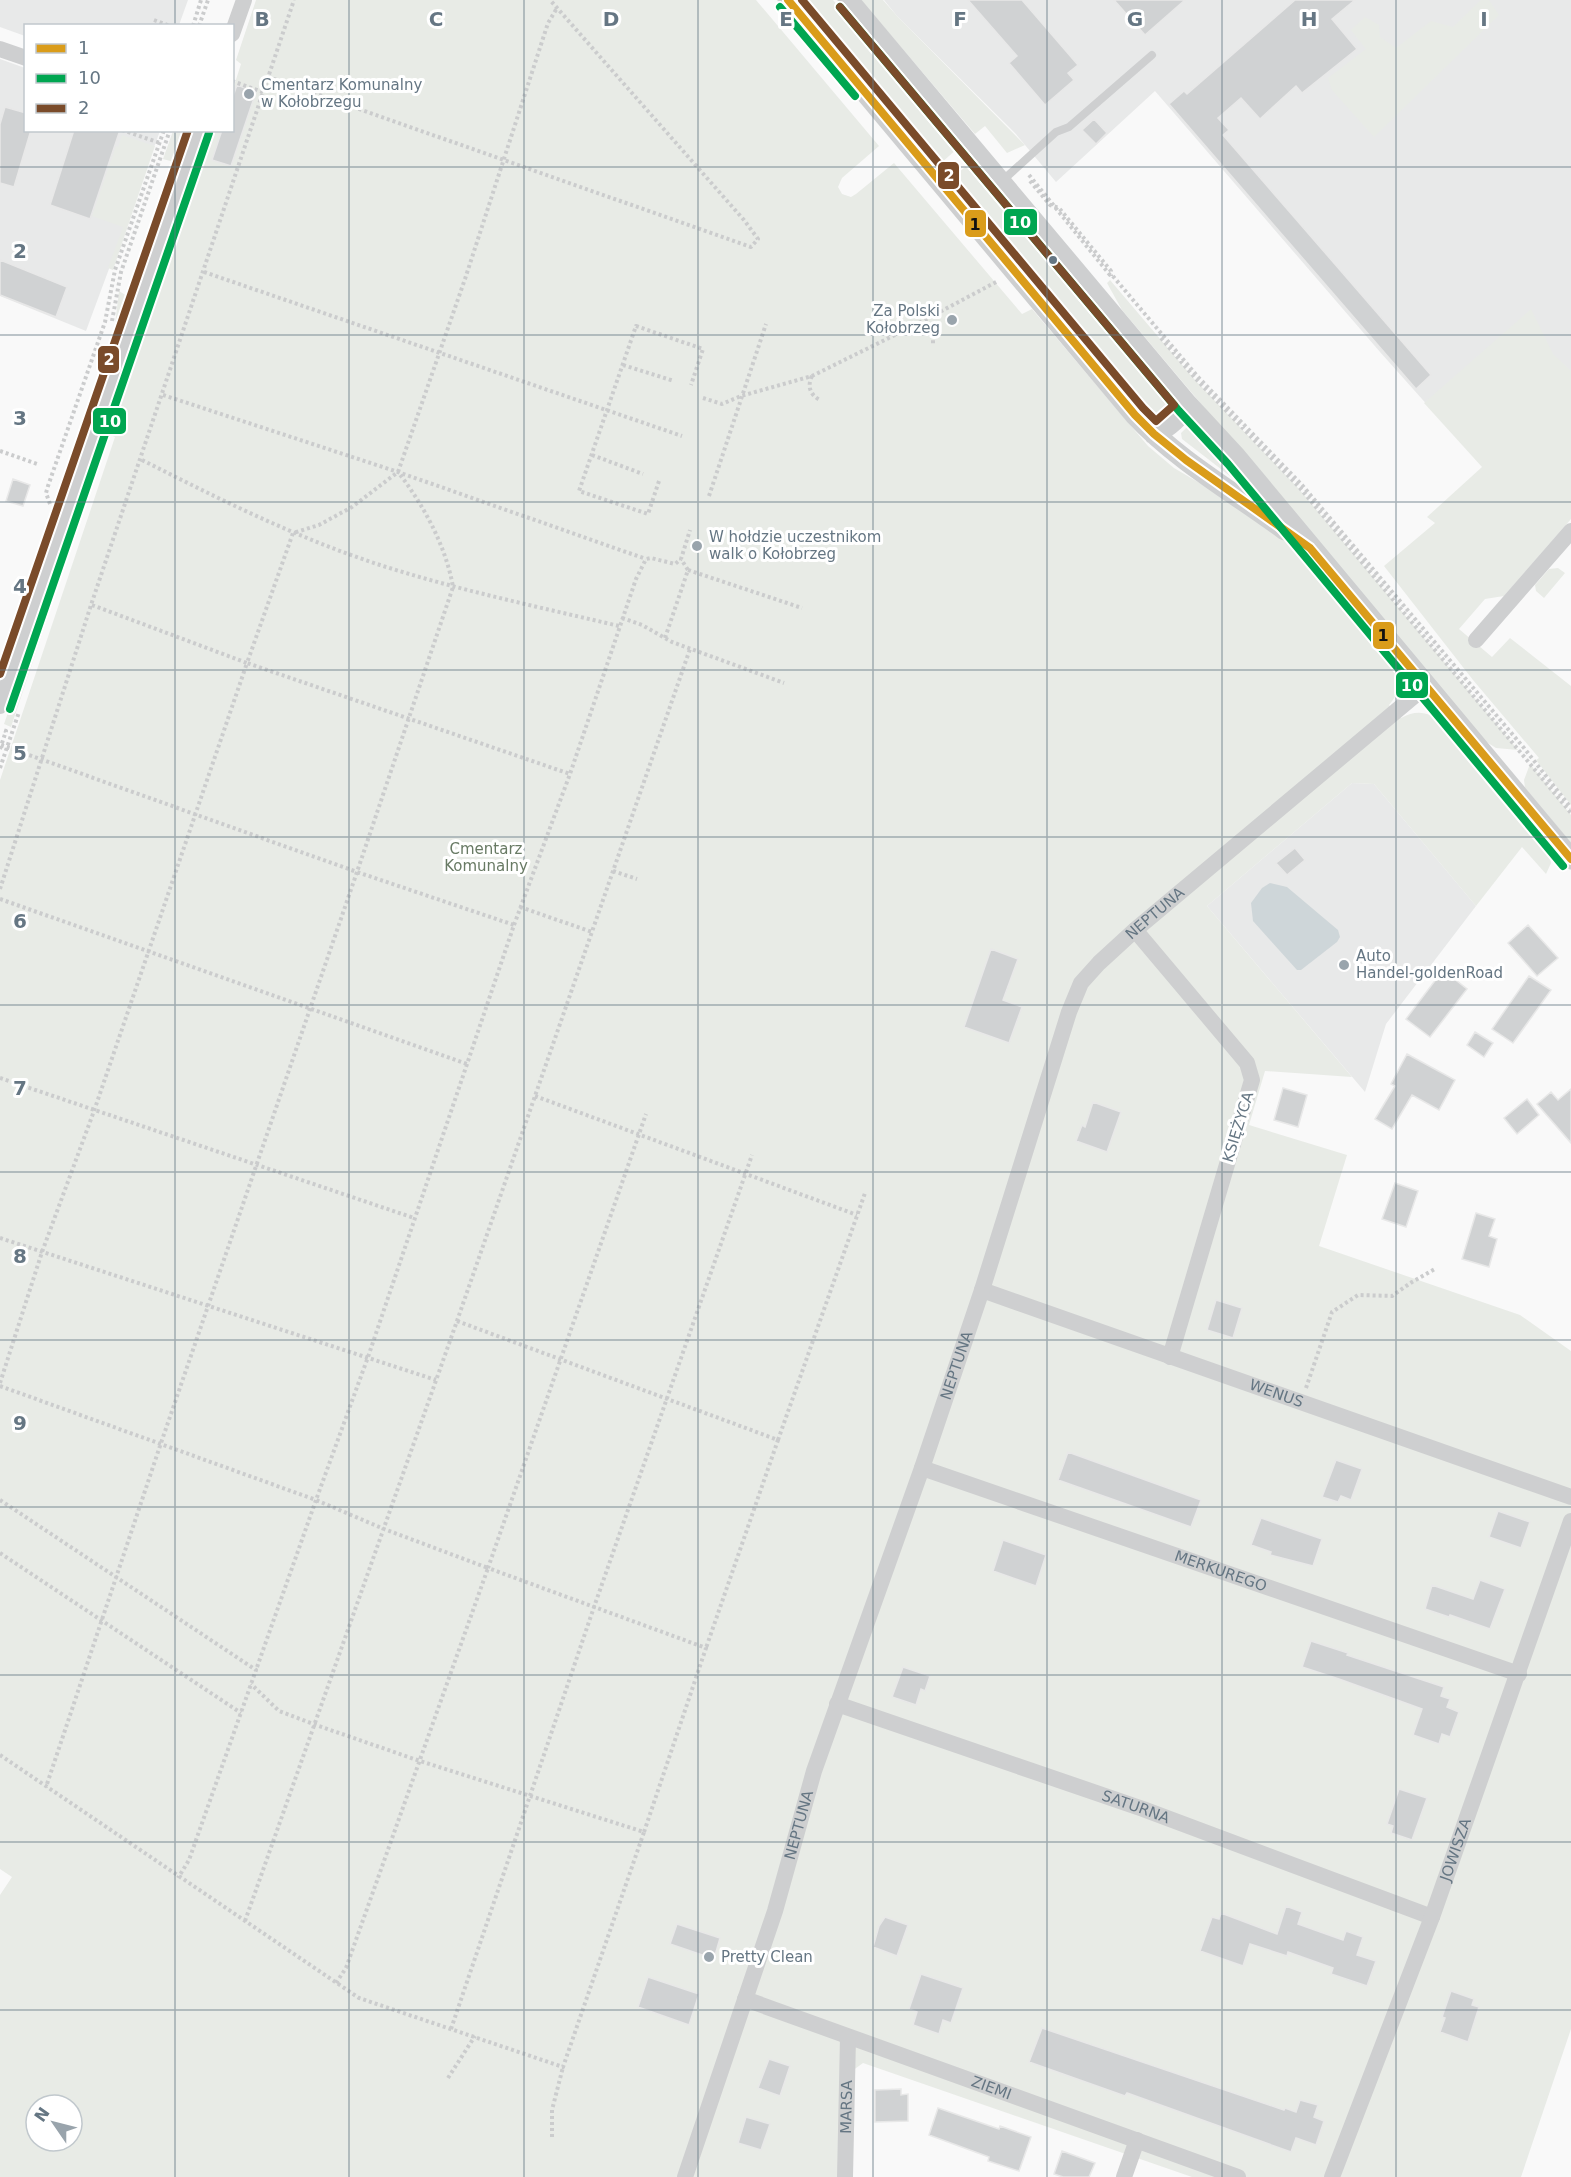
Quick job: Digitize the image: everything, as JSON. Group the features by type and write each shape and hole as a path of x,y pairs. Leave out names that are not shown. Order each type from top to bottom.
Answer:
{"street":[{"path":"234,28 244,0"},
{"path":"788,0 1135,415 1186,460 1310,548"},
{"path":"848,0 1187,404 1236,457 1571,860"},
{"path":"0,49 24,57"},
{"path":"0,706 199,132"},
{"path":"1155,435 1168,428 1187,404"},
{"path":"1476,640 1571,531"},
{"name":"NEPTUNA","path":"685,2177 775,1911 814,1771 922,1468 1081,983 1099,963 1136,930 1426,686"},
{"name":"KSIĘŻYCA","path":"1136,930 1247,1063 1252,1080 1170,1357"},
{"name":"WENUS","path":"982,1290 1571,1497"},
{"name":"MERKUREGO","path":"922,1468 1519,1674"},
{"name":"JOWISZA","path":"1332,2177 1432,1917 1571,1521"},
{"name":"SATURNA","path":"837,1704 1143,1809 1432,1917"},
{"name":"ZIEMI","path":"746,1999 1238,2177"},
{"name":"MARSA","path":"845,2177 848,2037"},
{"path":"1124,2177 1137,2140"}],"lane":[{"path":"1000,182 1056,132 1069,127 1152,55"}],"path":[{"path":"194,24 201,0"},
{"path":"201,24 208,0"},
{"path":"0,889 40,760 294,0"},
{"path":"268,77 751,247 758,239 744,220 550,0"},
{"path":"293,533 319,525 352,507 398,472 440,354 548,23 557,8"},
{"path":"154,20 165,24"},
{"path":"234,82 263,92"},
{"path":"128,132 160,143"},
{"path":"51,509 46,493 105,322 115,270 163,132"},
{"path":"116,290 169,132"},
{"path":"1029,177 1050,205 1055,206 1198,377 1302,485 1524,748 1571,808"},
{"path":"204,272 682,436"},
{"path":"1111,275 1196,379 1300,488 1571,813"},
{"path":"703,398 722,404 741,396 812,376 1001,279"},
{"path":"919,323 931,328 934,336 933,345"},
{"path":"709,496 766,324"},
{"path":"659,481 648,514 579,491 636,326 703,349 691,385"},
{"path":"623,365 674,381"},
{"path":"812,376 810,390 820,400"},
{"path":"163,395 398,472 646,559 651,558 675,564 681,559 690,530"},
{"path":"0,451 37,464"},
{"path":"592,455 643,474"},
{"path":"142,460 293,533 379,565 453,586 619,626"},
{"path":"46,1787 453,586 450,569 429,521 411,488 398,472"},
{"path":"293,533 94,1111 42,1252 0,1385 316,1500 384,1529 706,1648"},
{"path":"178,1878 189,1860 368,1357 520,907 570,774 636,579 646,559"},
{"path":"681,559 688,570 802,608"},
{"path":"665,638 688,570"},
{"path":"92,605 247,663 570,774"},
{"path":"622,618 642,625 690,649 784,682"},
{"path":"245,1922 316,1725 690,649"},
{"path":"3,730 6,731 1,747 7,747 357,872 514,925"},
{"path":"0,768 10,739"},
{"path":"613,871 637,879"},
{"path":"0,899 467,1064"},
{"path":"520,907 592,932"},
{"path":"0,1078 414,1218"},
{"path":"535,1096 857,1215"},
{"path":"336,1983 346,1968 420,1761 646,1114"},
{"path":"451,2029 594,1607 752,1155"},
{"path":"552,2137 552,2110 564,2067 706,1648 865,1193"},
{"path":"0,1238 436,1380"},
{"path":"1301,1402 1332,1312 1358,1295 1392,1296 1435,1269"},
{"path":"457,1321 778,1440"},
{"path":"0,1500 256,1670"},
{"path":"0,1553 241,1713"},
{"path":"251,1684 279,1711 316,1725 420,1761 644,1832"},
{"path":"0,1755 178,1878 358,1998 564,2067"},
{"path":"448,2078 475,2036"}],"shaded area":[{"path":"0,0 188,0 179,24 24,24 24,36 0,27"},
{"path":"884,0 1571,0 1571,421 1497,483 1380,352 1155,91 1056,182 1015,133 897,16"},
{"path":"0,59 24,68 24,132 160,132 86,331 0,296"},
{"name":"Auto Handel-goldenRoad","path":"1352,783 1374,784 1476,906 1386,1024 1365,1092 1207,906"},
{"path":"1270,883 1287,887 1338,930 1340,937 1337,942 1301,970 1297,970 1253,921 1251,903 1262,888"}],"green space":[{"name":"Cmentarz Komunalny","path":"256,0 756,0 879,146 842,178 838,187 842,194 851,197 894,163 1022,314 1032,309 1148,446 1174,468 1249,512 1279,535 1306,561 1392,663 1397,675 1398,690 1389,705 1401,718 1412,713 1423,713 1443,723 1548,848 1551,863 1546,874 1522,847 1476,906 1374,784 1352,783 1207,906 1352,1077 1265,1071 1249,1125 1347,1155 1319,1246 1520,1315 1571,1351 1571,2029 1521,2177 1192,2177 863,2063 852,2071 853,2177 0,2177 0,1895 12,1877 0,1869 0,780 115,437 106,433 211,132 234,132 234,86 241,64 236,60"},
{"path":"802,0 833,0 958,148 940,164"},
{"path":"861,0 883,0 1025,145 1007,153 985,126 975,134"},
{"path":"1481,0 1489,0 1499,15 1374,137 1332,90 1328,78 1366,49 1351,30 1365,17 1379,25 1380,37 1396,48 1431,21 1453,27"},
{"path":"173,132 186,132 177,161 163,159"},
{"path":"122,135 155,146 113,270 108,268 123,227 92,216 116,146 118,147"},
{"path":"970,163 1165,396 1168,404 1162,413 1155,415 1147,412 952,178"},
{"path":"1110,280 1195,380 1299,489 1518,750 1496,748 1485,741 1122,310 1107,283"},
{"path":"119,291 127,296 128,305 86,427 83,421 115,325"},
{"path":"1531,309 1553,354 1571,371 1571,519 1504,596 1485,599 1459,629 1492,657 1510,638 1571,686 1571,805 1536,760 1539,758 1473,680 1384,566 1435,523 1427,517 1482,467 1424,403"},
{"path":"1190,424 1199,429 1244,484 1239,483 1182,439 1181,433"},
{"path":"102,445 105,446 11,727 4,724"},
{"path":"1558,568 1565,573 1544,598 1536,591 1535,585 1549,569"},
{"path":"1530,764 1571,815 1571,843 1525,788 1524,780"}],"building":[{"path":"968,0 1022,0 1078,65 1068,73 1074,80 1045,105 1009,63 1017,56"},
{"path":"1114,0 1185,0 1145,35"},
{"path":"1295,0 1355,0 1332,19 1357,49 1302,93 1296,86 1260,119 1241,98 1218,118 1229,130 1223,135 1431,375 1416,389 1169,104 1184,91 1187,94"},
{"path":"237,85 256,92 231,166 212,160 221,132 234,132 234,93"},
{"path":"5,107 24,112 24,132 30,132 14,187 0,183 0,124"},
{"path":"1094,119 1107,133 1096,144 1082,130"},
{"path":"73,132 119,132 90,219 50,205"},
{"path":"0,260 67,287 56,317 0,295"},
{"path":"13,479 30,485 23,506 6,501"},
{"path":"1295,848 1305,860 1287,875 1276,863"},
{"path":"1528,925 1558,958 1537,976 1508,943"},
{"path":"991,949 1018,959 1003,1000 1022,1007 1009,1043 964,1027"},
{"path":"1443,970 1467,989 1430,1037 1406,1019"},
{"path":"1529,976 1551,990 1513,1043 1492,1029"},
{"path":"1475,1032 1493,1043 1484,1057 1467,1045"},
{"path":"1407,1054 1455,1080 1439,1110 1412,1095 1392,1129 1375,1119 1395,1086 1391,1084"},
{"path":"1283,1088 1307,1095 1298,1127 1274,1120"},
{"path":"1571,1089 1571,1143 1537,1104 1551,1092 1558,1100"},
{"path":"1527,1099 1539,1115 1517,1134 1504,1118"},
{"path":"1093,1102 1121,1112 1107,1152 1076,1141 1082,1125 1085,1127"},
{"path":"1395,1183 1418,1191 1406,1227 1382,1219"},
{"path":"1476,1213 1495,1219 1489,1236 1497,1239 1489,1267 1462,1259"},
{"path":"1216,1300 1242,1308 1233,1338 1207,1330"},
{"path":"1068,1452 1201,1500 1191,1527 1058,1480"},
{"path":"1336,1460 1362,1469 1351,1500 1341,1496 1338,1502 1322,1497"},
{"path":"1498,1511 1530,1522 1521,1548 1489,1537"},
{"path":"1261,1518 1322,1539 1313,1566 1270,1555 1271,1552 1251,1545"},
{"path":"1003,1540 1046,1555 1036,1586 993,1571"},
{"path":"1480,1580 1505,1589 1490,1629 1425,1609 1432,1585 1473,1599"},
{"path":"1311,1641 1444,1687 1441,1696 1450,1699 1447,1707 1459,1712 1450,1737 1442,1734 1439,1744 1413,1735 1422,1709 1302,1667"},
{"path":"903,1667 930,1676 925,1691 921,1689 916,1705 892,1697"},
{"path":"1399,1789 1427,1798 1412,1840 1391,1833 1393,1826 1387,1824"},
{"path":"1286,1906 1302,1912 1298,1924 1343,1940 1346,1931 1363,1937 1357,1955 1376,1961 1367,1986 1331,1974 1333,1968 1288,1952 1287,1956 1250,1944 1243,1966 1200,1951 1212,1917 1219,1919 1221,1913 1277,1934"},
{"path":"885,1917 908,1925 897,1956 873,1947 879,1926"},
{"path":"677,1924 720,1938 714,1959 670,1944"},
{"path":"921,1974 963,1988 951,2023 943,2020 939,2034 913,2025 917,2012 909,2009"},
{"path":"648,1977 699,1994 689,2025 638,2007"},
{"path":"1451,1991 1474,1999 1472,2005 1479,2007 1468,2042 1440,2032 1445,2018 1442,2017"},
{"path":"1042,2028 1284,2110 1285,2108 1296,2112 1300,2100 1318,2105 1314,2117 1324,2121 1316,2145 1296,2138 1291,2152 1127,2093 1125,2096 1029,2062"},
{"path":"769,2059 790,2066 780,2096 758,2088"},
{"path":"901,2089 901,2095 908,2094 908,2121 875,2122 875,2090"},
{"path":"938,2108 999,2129 1000,2126 1031,2137 1019,2171 988,2161 989,2157 929,2135"},
{"path":"746,2117 770,2124 761,2150 738,2143"},
{"path":"1062,2151 1095,2163 1089,2177 1063,2177 1054,2174"}],"transit line":[{"name":"1","path":"788,0 1135,415 1186,460 1310,548 1571,859"},
{"name":"2","path":"802,0 1156,421 1174,405 840,7"},
{"name":"10","path":"780,7 855,96"},
{"name":"10","path":"840,7 1179,411 1228,464 1563,866"},
{"name":"2","path":"0,674 187,132"},
{"name":"10","path":"10,709 209,133"}],"place":[{"name":"Cmentarz Komunalny w Kołobrzegu","path":"249,94"},
{"name":"Za Polski Kołobrzeg","path":"952,320"},
{"name":"W hołdzie uczestnikom walk o Kołobrzeg","path":"697,546"},
{"name":"Auto Handel-goldenRoad","path":"1344,965"},
{"name":"Pretty Clean","path":"709,1957"}]}
